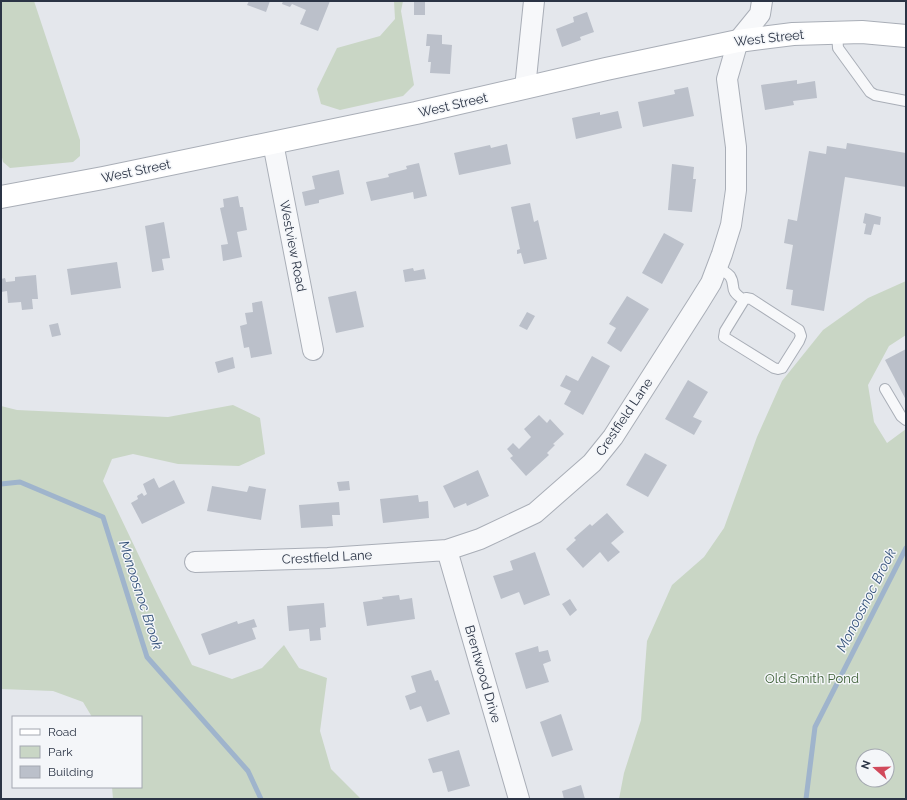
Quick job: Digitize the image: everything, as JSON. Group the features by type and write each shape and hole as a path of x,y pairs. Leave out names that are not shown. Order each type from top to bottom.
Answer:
{"main road":[{"name":"West Street","path":"1,197 99,179 409,115 738,41 793,34 862,32 906,36"}],"street":[{"path":"525,88 534,1"},
{"path":"738,41 760,14 762,1"},
{"name":"Crestfield Lane","path":"195,562 328,558 447,550 480,539 535,513 592,463 613,437 698,304 711,283 717,267 731,225 736,190 736,147 727,79 738,41"},
{"name":"Westview Road","path":"273,143 313,350"},
{"name":"Brentwood Drive","path":"447,550 519,799"}],"lane":[{"path":"837,33 838,48 870,92 875,95 906,100"},
{"path":"717,267 729,275 734,292 744,300"},
{"path":"746,298 751,299 796,328 800,333 799,341 782,368 774,368 724,337 725,331 744,300 746,298"},
{"path":"885,389 901,416 906,420"}],"green space":[{"path":"1,1 34,1 80,140 80,156 73,162 10,168 3,162 1,153"},
{"path":"394,1 403,1 401,11 414,85 403,96 340,110 321,104 317,89 337,48 380,36 395,19"},
{"name":"Old Smith Pond","path":"906,281 906,335 889,346 868,385 874,422 887,443 906,429 906,799 619,799 624,773 641,720 647,641 672,585 704,557 724,528 757,437 782,381 823,330 868,298"},
{"path":"233,405 260,418 265,454 239,466 178,464 133,454 112,459 103,481 192,665 232,679 262,668 284,645 299,668 327,678 320,731 331,769 361,799 113,799 112,788 142,788 142,716 91,716 83,702 53,691 1,689 1,406 17,410 168,417"}],"building":[{"path":"249,1 270,1 266,12 247,5"},
{"path":"283,1 330,1 318,31 300,24 306,10 292,4 290,7 282,4"},
{"path":"414,1 425,1 425,15 414,15"},
{"path":"587,12 594,32 580,37 581,40 562,47 556,29 574,22 573,17"},
{"path":"427,34 442,35 442,44 452,45 450,74 430,73 431,62 428,62 430,46 426,46"},
{"path":"797,80 797,84 815,81 817,98 793,101 794,105 765,110 761,85"},
{"path":"688,87 694,116 643,127 638,102 675,94 674,90"},
{"path":"618,111 622,128 576,139 572,118 600,112 600,115"},
{"path":"847,143 906,153 906,187 845,177 824,311 791,305 793,290 786,289 793,245 784,243 788,219 797,221 809,151 826,154 827,146 846,149"},
{"path":"507,144 511,164 459,175 454,153 490,145 491,148"},
{"path":"419,163 427,196 414,199 413,192 371,201 366,182 389,177 388,174 407,169 406,166"},
{"path":"672,164 694,167 693,179 696,179 692,212 668,210"},
{"path":"339,170 344,194 319,200 319,203 305,206 302,192 315,189 312,176"},
{"path":"238,196 240,207 243,207 247,230 237,232 242,257 223,261 221,245 228,244 220,208 224,207 223,199"},
{"path":"530,203 534,222 538,220 547,259 524,264 521,253 517,254 517,250 520,249 511,207"},
{"path":"865,213 881,217 880,225 874,224 871,235 864,234 866,224 863,223"},
{"path":"164,222 170,258 162,259 164,270 152,272 145,226"},
{"path":"664,233 684,244 662,284 642,273"},
{"path":"117,262 121,288 71,295 67,269"},
{"path":"413,268 414,271 424,269 426,279 405,282 403,270"},
{"path":"36,275 38,299 32,299 33,309 22,310 21,302 8,303 7,291 1,292 1,279 5,278 6,282 15,281 15,277"},
{"path":"356,291 364,327 336,333 328,297"},
{"path":"627,296 649,309 621,352 607,343 616,328 609,324"},
{"path":"262,301 272,354 251,358 249,347 244,348 240,326 247,324 245,313 253,312 252,303"},
{"path":"527,312 535,316 527,330 519,326"},
{"path":"58,323 61,335 52,337 49,325"},
{"path":"906,349 906,400 885,360"},
{"path":"592,356 610,366 583,415 564,404 571,391 560,386 566,375 578,381"},
{"path":"233,357 235,368 218,373 215,362"},
{"path":"688,380 708,392 693,417 702,421 694,435 665,419"},
{"path":"539,415 547,423 550,419 564,434 553,444 555,445 547,453 549,455 526,476 510,458 513,456 507,449 513,443 519,449 531,437 524,429"},
{"path":"645,453 667,465 648,497 626,485"},
{"path":"478,470 489,496 467,506 466,503 454,508 443,486"},
{"path":"154,478 159,488 174,480 185,503 142,524 131,503 138,499 137,496 142,493 144,496 147,494 143,484"},
{"path":"349,481 350,490 339,491 337,482"},
{"path":"212,486 247,492 249,486 266,489 261,520 207,511"},
{"path":"418,495 419,502 428,501 429,518 383,523 380,499"},
{"path":"339,502 340,515 332,515 333,526 301,528 299,505"},
{"path":"607,513 624,532 611,543 620,552 608,562 600,552 583,568 566,549 576,540 574,538 590,524 592,526"},
{"path":"535,552 550,595 524,605 519,592 501,599 493,576 513,570 510,561"},
{"path":"399,595 400,600 412,598 415,619 367,626 363,602 383,599 382,597"},
{"path":"570,599 577,610 570,616 562,604"},
{"path":"324,603 326,627 320,628 321,640 310,641 309,629 289,631 287,606"},
{"path":"254,619 257,627 252,628 256,639 209,655 201,634 237,621 238,624"},
{"path":"538,646 539,652 548,650 551,661 543,664 549,682 526,689 515,653"},
{"path":"431,670 435,681 438,680 450,714 427,722 421,706 410,710 405,696 416,692 411,676"},
{"path":"561,714 573,750 552,757 540,722"},
{"path":"459,750 470,786 448,792 442,771 433,773 428,759"},
{"path":"581,785 585,799 564,799 562,791"}],"waterway":[{"name":"Monoosnoc Brook","path":"1,484 20,482 103,517 147,657 248,771 261,799"},
{"name":"Monoosnoc Brook","path":"806,799 815,727 906,548"}]}
